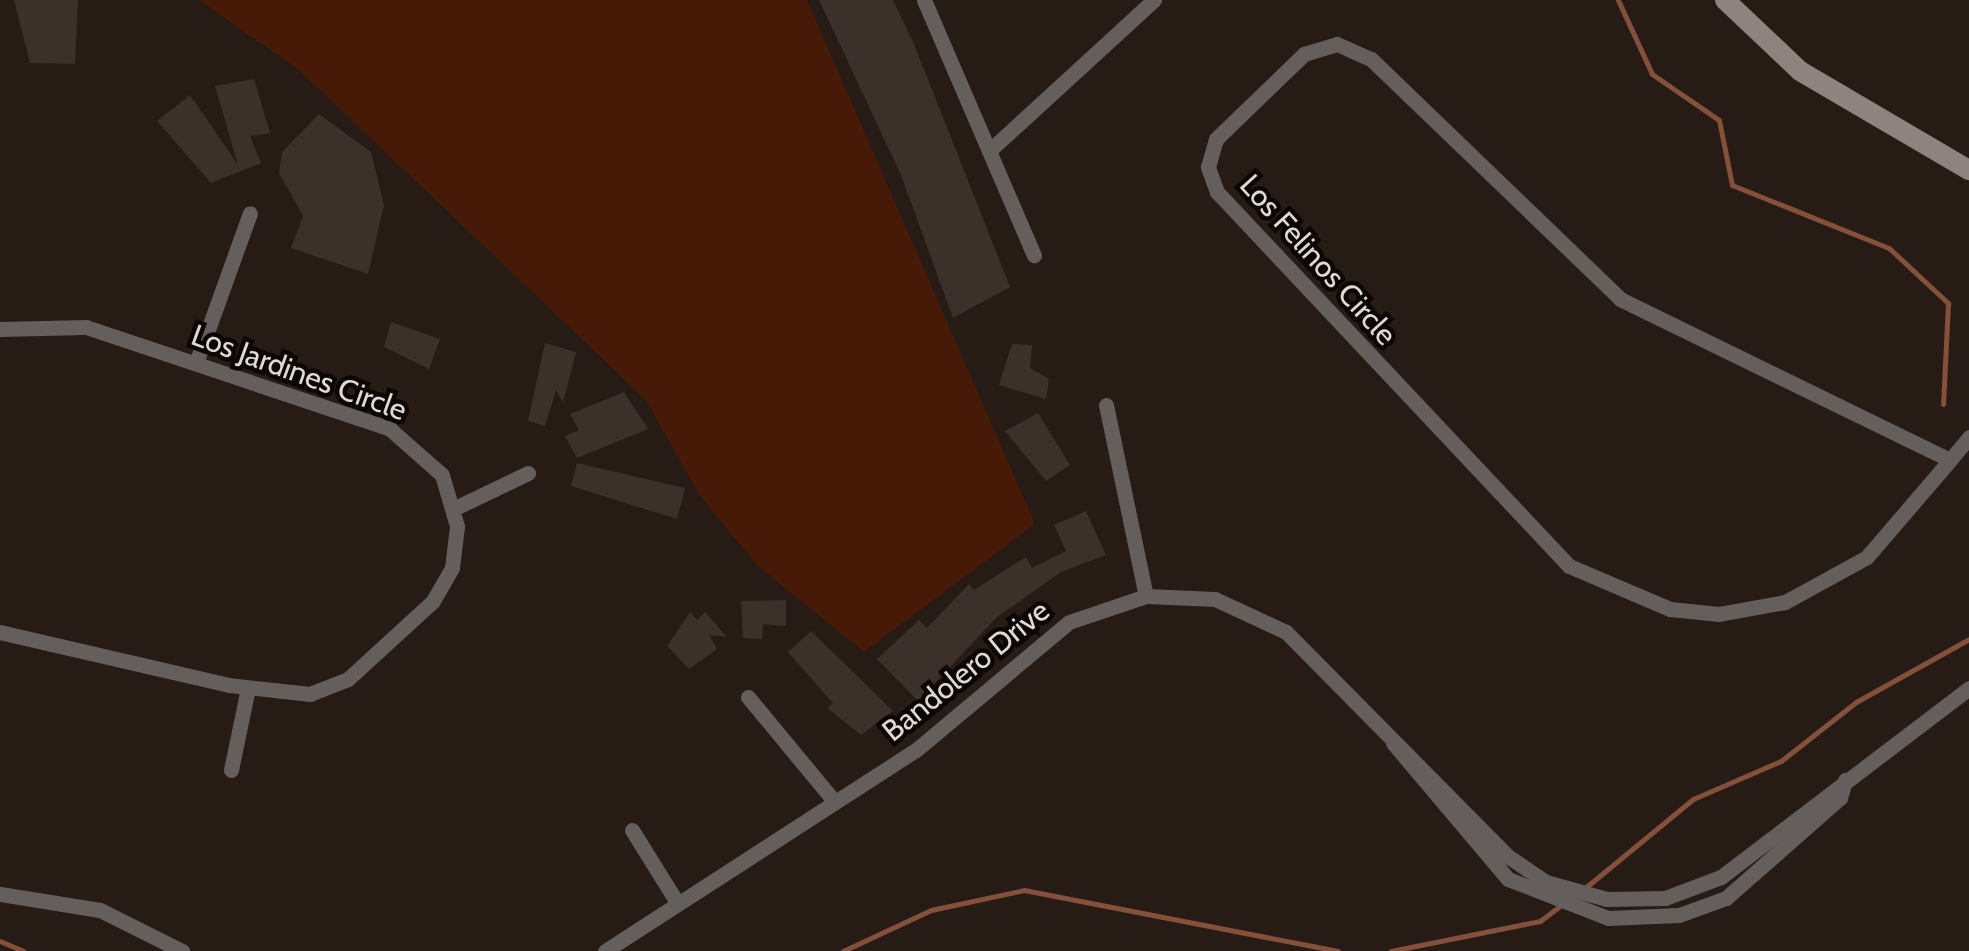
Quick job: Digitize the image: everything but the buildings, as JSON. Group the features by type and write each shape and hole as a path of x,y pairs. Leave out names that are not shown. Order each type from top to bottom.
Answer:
{"street":[{"path":"924,0 1034,255"},
{"path":"989,151 1154,0"},
{"path":"1725,0 1800,72 1969,170"},
{"name":"Los Felinos Circle","path":"1950,460 1620,299 1353,48 1304,54 1210,149 1216,192 1536,536 1621,595 1719,614 1804,595 1882,543 1969,437"},
{"path":"196,363 250,212"},
{"name":"Los Jardines Circle","path":"0,329 86,327 390,429 432,460 455,508 457,548 444,586 365,666 310,694 248,688 0,632"},
{"path":"1106,405 1146,596"},
{"path":"455,508 528,473"},
{"name":"Bandolero Drive","path":"605,951 674,898 928,741 1069,622 1146,596 1191,595 1261,616 1312,652 1509,857 1546,882 1606,898 1666,898 1722,877 1969,688"},
{"path":"231,770 248,688"},
{"path":"748,696 834,801"},
{"name":"Bandolero Drive","path":"1392,739 1412,775 1508,880 1608,918 1679,916 1726,898 1840,798 1845,780"},
{"path":"632,830 674,898"},
{"path":"0,894 100,910 182,951"}],"shaded area":[{"path":"199,0 807,0 1035,524 864,652 758,566 700,496 646,400 299,70"}],"waterway":[{"path":"1618,0 1652,74 1719,120 1732,185 1889,248 1948,303 1943,404"},
{"path":"1585,888 1693,799 1781,761 1856,702 1969,639"},
{"path":"843,951 931,910 1024,890 1338,951"},
{"path":"1391,951 1540,921 1564,903"},
{"path":"0,941 23,951"}]}
